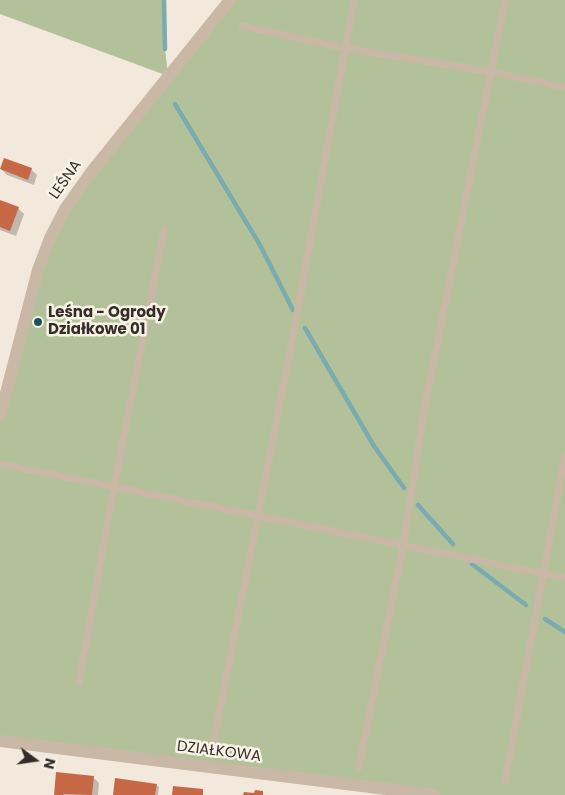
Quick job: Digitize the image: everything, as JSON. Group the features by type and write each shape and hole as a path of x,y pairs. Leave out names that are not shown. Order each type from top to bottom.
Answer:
{"street":[{"name":"LEŚNA","path":"0,416 38,270 50,238 65,209 92,171 230,0"},
{"name":"DZIAŁKOWA","path":"0,741 434,795"}],"lane":[{"path":"212,750 290,352 354,0"},
{"path":"359,767 403,546 425,406 505,0"},
{"path":"242,26 345,48 491,72 565,87"},
{"path":"79,682 164,230"},
{"path":"505,781 565,456"},
{"path":"0,464 565,578"}],"green space":[{"path":"0,0 164,0 165,49 168,75 230,0 565,0 565,795 434,795 0,741 0,416 50,238 168,76 0,14"}],"building":[{"path":"4,158 32,168 28,180 0,169"},
{"path":"0,200 19,207 10,231 0,227"},
{"path":"56,772 94,776 92,795 54,795"},
{"path":"115,778 157,784 155,795 113,795"},
{"path":"173,786 203,789 203,795 172,795"},
{"path":"255,790 263,791 263,795 243,795 244,792 254,793"}],"waterway":[{"path":"164,0 165,49"},
{"path":"175,104 260,245 293,310"},
{"path":"305,328 374,446 404,488"},
{"path":"418,505 453,544"},
{"path":"472,564 526,605"},
{"path":"545,619 565,632"}],"place":[{"name":"Leśna - Ogrody Działkowe 01","path":"38,322"}]}
